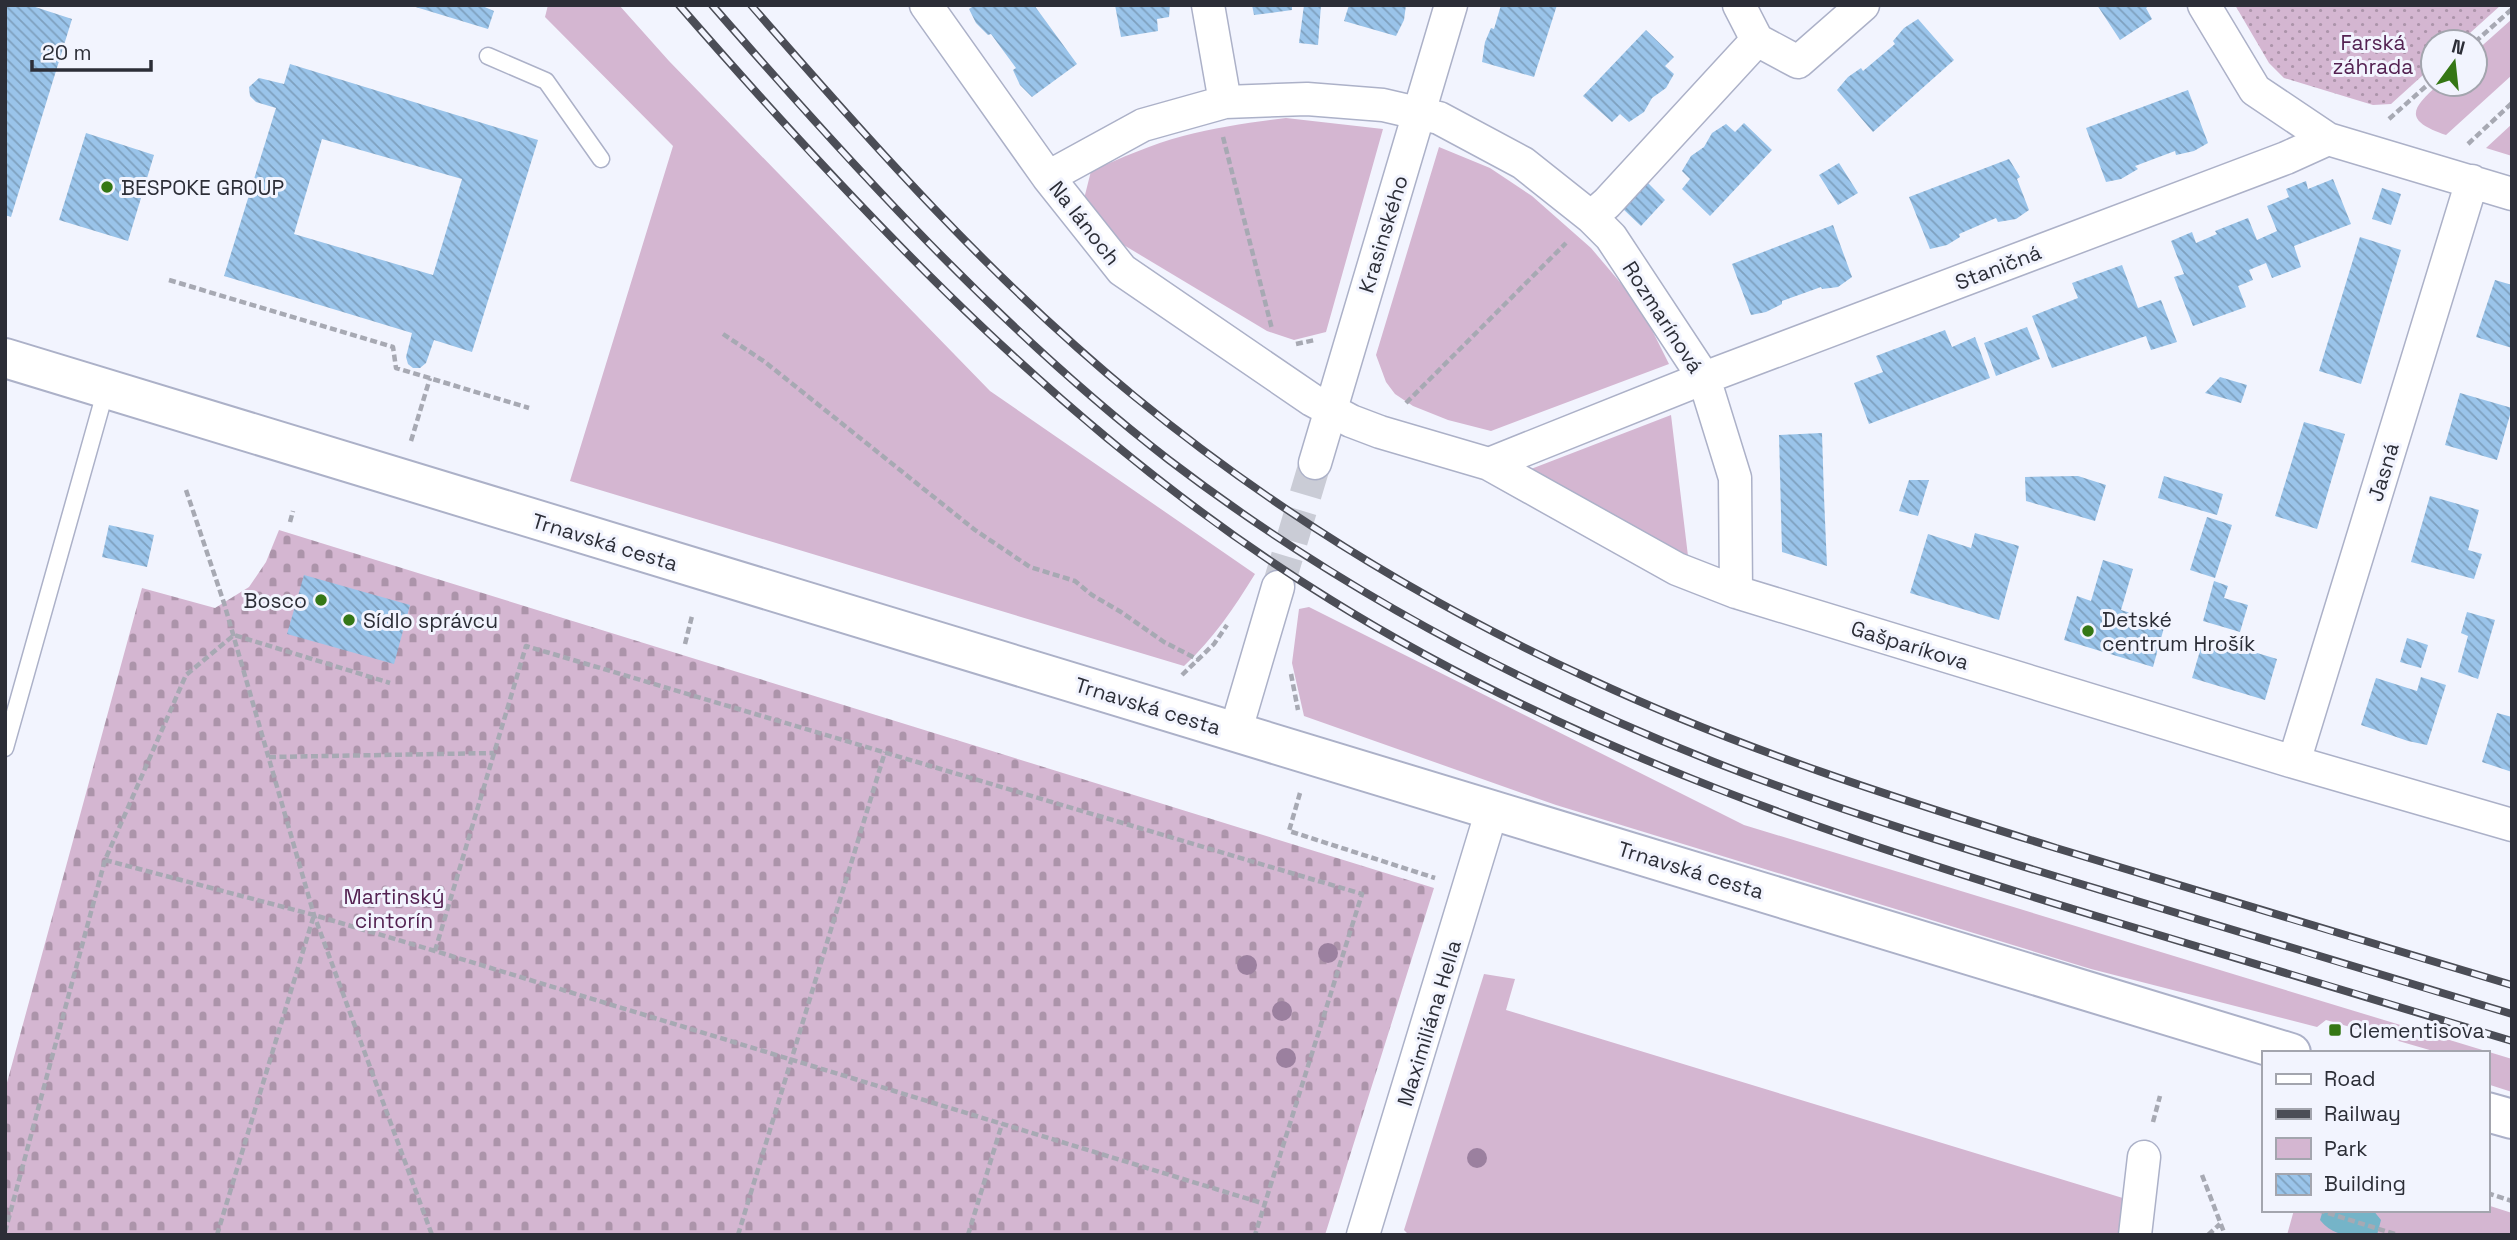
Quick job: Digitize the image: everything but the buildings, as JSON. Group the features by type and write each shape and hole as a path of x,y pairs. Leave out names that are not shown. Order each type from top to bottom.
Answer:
{"main road":[{"name":"Trnavská cesta","path":"5,358 2284,1051"},
{"path":"2489,1113 2512,1119"}],"street":[{"name":"Na lánoch","path":"926,5 1048,177 1122,270 1312,400 1331,410"},
{"path":"1208,5 1219,103"},
{"name":"Krasinského","path":"1315,463 1451,5"},
{"path":"1739,5 1757,40 1798,62 1863,5"},
{"path":"2204,5 2255,90 2328,139 2512,194"},
{"path":"1591,217 1757,40"},
{"name":"Rozmarínová","path":"1048,177 1143,125 1219,103 1307,99 1383,105 1439,118 1523,163 1591,217 1611,237 1704,378 1735,478 1736,592"},
{"name":"Staničná","path":"1489,464 1704,378 2273,163 2328,139"},
{"name":"Jasná","path":"2294,762 2472,181"},
{"name":"Gašparíkova","path":"1331,410 1380,432 1489,464 1677,569 1736,592 2294,762 2512,825"},
{"path":"1235,733 1278,587"},
{"name":"Maximiliána Hella","path":"1363,1235 1492,810"},
{"path":"2135,1235 2144,1157"}],"lane":[{"path":"488,56 546,81 601,159"},
{"path":"5,748 106,389"}],"path":[{"path":"2489,30 2512,9"},
{"path":"2399,127 2385,123 2419,93"},
{"path":"1219,103 1275,340"},
{"path":"2465,147 2512,103"},
{"path":"1380,432 1591,217"},
{"path":"169,280 393,347 396,368 529,408"},
{"path":"723,334 765,362 975,530 1030,567 1075,581 1164,642 1199,660"},
{"path":"1294,344 1322,337"},
{"path":"409,448 430,378"},
{"path":"186,490 233,635 314,915 432,1235"},
{"path":"290,522 293,511"},
{"path":"685,644 692,616"},
{"path":"1175,678 1199,660 1228,624"},
{"path":"233,635 390,683"},
{"path":"5,1232 105,860 186,675 233,635"},
{"path":"435,951 526,646 1362,894 1255,1235"},
{"path":"738,1235 885,752"},
{"path":"269,757 494,753"},
{"path":"1289,831 1469,889"},
{"path":"105,860 314,915 793,1058 1265,1204"},
{"path":"217,1235 314,915"},
{"path":"968,1235 1002,1124"},
{"path":"2203,1175 2225,1235"},
{"path":"2489,1194 2512,1201"},
{"path":"2324,1212 2398,1235"},
{"path":"2208,1235 2220,1224"}],"green space":[{"path":"548,5 619,5 669,61 990,391 1255,574 1222,623 1184,666 570,481 673,146 545,17"},
{"name":"Farská záhrada","path":"2235,5 2501,5 2476,28 2419,28 2419,79 2391,104 2373,105 2284,78 2269,63"},
{"path":"2512,19 2512,75 2489,96 2489,40"},
{"path":"2487,98 2446,135 2432,130 2418,119 2416,113 2422,100"},
{"path":"1286,118 1383,129 1326,332 1294,340 1267,331 1112,238 1084,199 1091,171 1137,152 1196,133"},
{"path":"2512,124 2512,156 2486,148"},
{"path":"1439,147 1490,168 1532,196 1591,248 1624,287 1652,330 1669,364 1491,431 1448,420 1413,406 1395,394 1386,382 1376,355"},
{"path":"1671,415 1688,556 1531,469"},
{"name":"Martinský cintorín","path":"279,530 1434,888 1325,1235 5,1235 5,1090 142,588 215,608 249,587 266,562"},
{"path":"1309,607 1744,825 2486,1051 2433,1051 2326,1020 2317,1027 2091,969 1556,805 1304,716 1292,663 1299,609"},
{"path":"1484,974 1515,979 1506,1010 2126,1199 2121,1235 1409,1235 1404,1230"},
{"path":"2489,1052 2512,1059 2512,1092 2489,1085"},
{"path":"2489,1206 2512,1213 2512,1235 2287,1235 2293,1212 2489,1212"}],"water":[{"path":"2322,1212 2375,1212 2381,1220 2377,1235 2346,1235 2332,1230 2320,1220"}],"tunnel":[{"path":"1278,587 1315,463"}],"railway":[{"path":"679,5 827,170 904,250 983,328 1065,402 1150,473 1238,539 1331,600 1423,654 1518,703 1615,747 1814,825 2017,892 2512,1041"},
{"path":"712,5 819,126 930,244 987,301 1106,409 1232,506 1297,550 1431,630 1571,700 1766,782 1977,852 2512,1014"},
{"path":"751,5 934,209 1031,306 1082,352 1134,396 1241,478 1296,516 1411,587 1590,679 1704,728 1820,771 1997,830 2512,985"}],"place":[{"name":"BESPOKE GROUP","path":"107,187"},
{"name":"Bosco","path":"321,600"},
{"name":"Sídlo správcu","path":"349,620"},
{"name":"Detské centrum Hrošík","path":"2088,631"},
{"name":"Clementisova","path":"2335,1030"}]}
